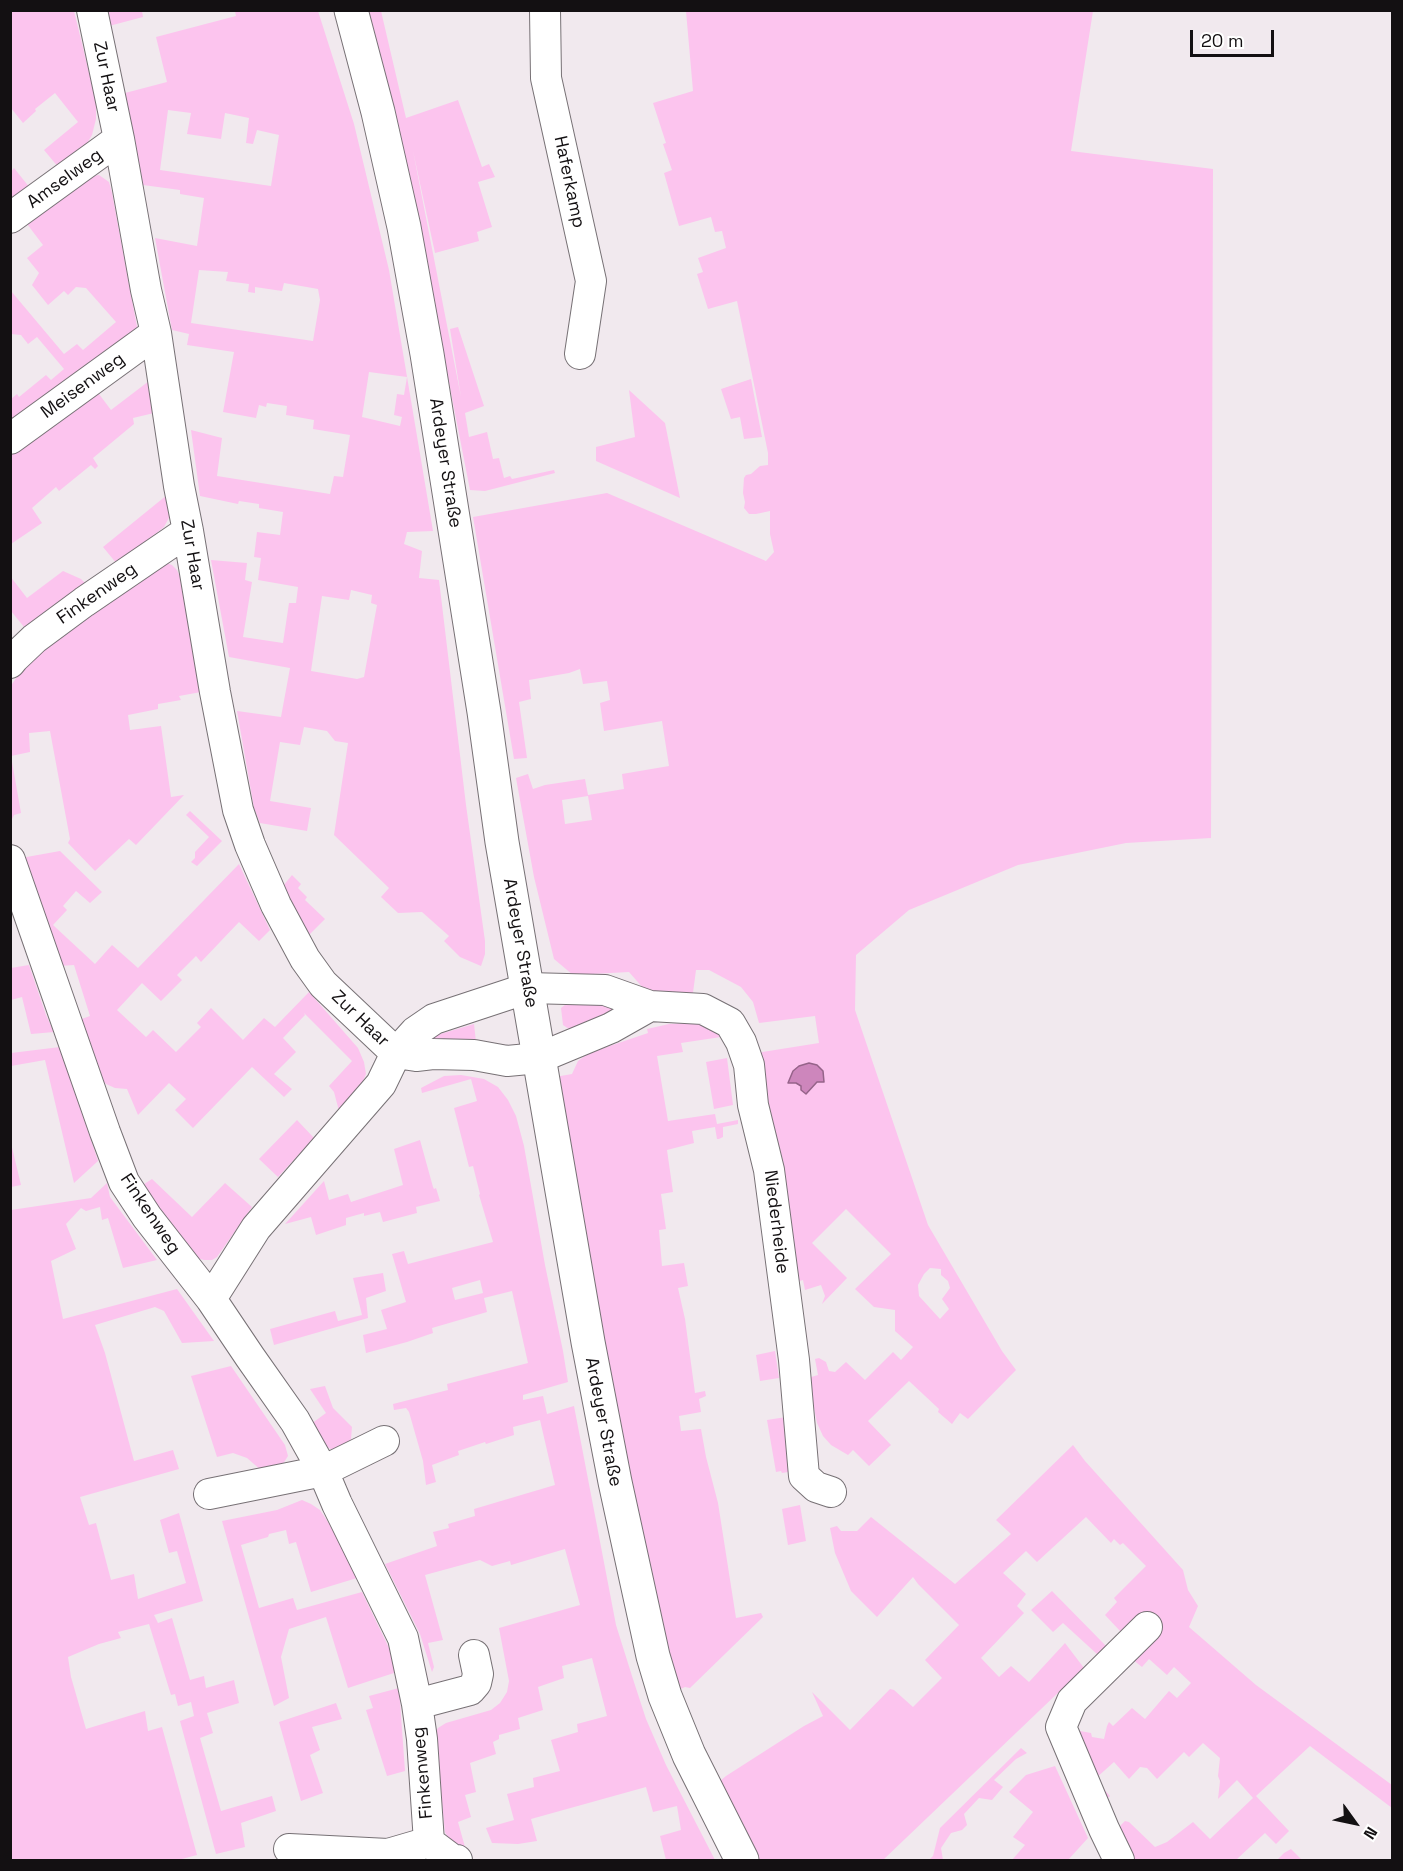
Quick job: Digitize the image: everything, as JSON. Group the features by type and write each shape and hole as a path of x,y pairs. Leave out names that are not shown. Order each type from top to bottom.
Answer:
{"main road":[{"name":"Ardeyer Straße","path":"351,10 378,112 404,227 427,354 484,712 502,842 610,1459 653,1656 665,1696 689,1755 742,1860"}],"street":[{"name":"Zur Haar","path":"92,10 120,139 144,279 156,333 179,486 217,702 238,810 250,845 276,905 312,969 323,984 396,1053 416,1056 474,1055 507,1060 538,1058"},
{"name":"Haferkamp","path":"545,10 546,78 591,281 580,354"},
{"name":"Amselweg","path":"10,218 120,139"},
{"name":"Meisenweg","path":"10,439 156,333"},
{"name":"Finkenweg","path":"10,663 34,639 188,531"},
{"name":"Finkenweg","path":"10,860 124,1182 147,1217 211,1299 295,1421 323,1471 403,1638 422,1738 429,1842 453,1860 457,1860"},
{"name":"Zur Haar","path":"211,1299 256,1228 381,1084 396,1053 415,1032 434,1018 528,988"},
{"name":"Niederheide","path":"528,988 606,990 650,1006 703,1009 730,1023 741,1042 749,1065 753,1104 769,1170 794,1360 804,1476 816,1487 831,1492"},
{"path":"538,1058 611,1028 650,1006"},
{"path":"208,1494 323,1471 384,1441"},
{"path":"1119,1860 1062,1727 1072,1701 1147,1627"},
{"name":"Finkenweg","path":"417,1704 470,1690 476,1683 478,1674 474,1655"},
{"name":"Finkenweg","path":"289,1849 388,1854 429,1842"}],"shaded area":[{"path":"10,11 74,11 96,101 96,119 92,135 86,145 59,168 44,150 78,122 55,93 35,109 36,111 23,123 11,108"},
{"path":"106,11 142,11 143,17 109,26"},
{"path":"235,11 318,11 354,124 389,270 433,531 407,532 404,544 422,551 419,578 439,580 485,941 485,954 481,966 460,957 444,941 449,936 422,912 398,913 381,897 389,888 334,835 348,743 335,741 327,731 304,727 300,745 280,742 270,801 311,808 307,831 260,823 254,808 237,711 281,717 290,668 229,657 211,560 247,563 245,580 252,582 243,637 283,643 289,603 296,603 298,587 258,580 261,558 254,557 257,532 280,535 283,512 259,508 259,504 239,501 238,504 200,496 191,430 222,438 217,476 330,494 334,476 343,477 350,435 313,429 314,420 286,415 287,406 267,403 266,407 259,405 256,418 223,412 234,352 187,345 189,334 172,330 155,238 197,246 204,198 180,194 180,190 143,185 125,93 167,82 156,37 236,16","holes":["168,110 191,113 187,134 221,139 225,113 249,118 246,143 253,144 257,130 279,135 271,186 160,170","199,270 228,272 226,281 249,284 248,292 255,293 255,287 282,291 284,283 318,289 320,300 313,341 191,323","369,372 407,377 404,395 397,394 394,415 402,417 400,426 362,417","351,590 372,595 371,603 377,605 364,677 357,679 311,671 322,596 349,600"]},
{"path":"364,11 381,11 406,118 458,100 482,167 489,164 495,177 478,182 492,227 477,232 479,241 435,253 413,151 461,397 450,329 458,327 484,406 465,413 469,437 487,432 493,459 499,458 504,478 510,476 512,479 554,470 555,473 485,491 470,490 424,255"},
{"path":"686,11 1093,11 1071,151 1213,169 1211,838 1126,843 1018,865 909,910 856,955 855,1010 928,1225 1002,1351 1016,1370 968,1419 960,1413 952,1424 909,1381 868,1421 891,1445 869,1466 853,1450 848,1455 831,1445 823,1436 817,1423 808,1378 818,1375 815,1359 819,1358 826,1362 829,1371 835,1372 846,1362 865,1380 893,1352 901,1360 913,1347 895,1331 895,1310 874,1307 855,1289 891,1254 846,1209 812,1243 847,1278 822,1304 825,1296 821,1285 805,1290 803,1280 789,1284 783,1160 771,1124 756,1053 819,1043 815,1016 759,1023 753,1002 741,987 709,970 696,970 692,1000 651,997 629,972 573,975 554,959 534,877 516,778 528,774 533,789 585,779 588,795 624,789 622,774 669,766 662,721 604,731 600,703 610,700 607,681 583,684 580,669 529,680 531,699 519,702 527,758 514,759 473,517 607,493 766,561 774,552 770,534 770,511 749,514 744,508 744,478 760,466 768,465 768,453 737,301 708,309 697,274 703,272 698,258 726,248 722,231 715,232 711,217 679,226 664,173 672,170 653,103 693,91","holes":["588,796 592,820 565,824 562,800","930,1268 941,1269 941,1275 948,1281 950,1288 942,1299 949,1309 940,1319 919,1296 918,1285"]},
{"path":"14,168 30,188 11,202 11,172"},
{"path":"99,175 109,182 112,193 138,332 11,428 11,399 17,394 19,397 46,375 51,380 64,369 37,337 28,344 21,335 11,334 11,291 64,354 77,344 83,350 116,322 86,288 76,287 68,295 64,291 48,305 32,285 39,273 27,258 43,245 27,224 93,176"},
{"path":"751,379 762,437 744,439 740,417 731,419 721,389"},
{"path":"149,381 154,413 133,418 134,424 93,458 98,466 95,469 91,465 59,491 56,487 32,508 42,523 11,544 11,447 93,386 111,410"},
{"path":"629,390 665,423 680,498 596,461 596,447 635,437"},
{"path":"167,495 171,514 164,527 117,564 103,547"},
{"path":"166,563 177,570 181,579 201,692 179,696 181,700 158,704 158,709 128,715 130,730 161,726 171,797 184,795 136,845 129,839 95,871 68,843 70,839 50,731 29,733 30,752 11,756 21,813 14,815 11,827 10,687 21,671 47,644"},
{"path":"63,571 85,583 24,627 11,611 10,576 27,598"},
{"path":"190,811 222,841 197,866 191,862 195,858 195,852 209,837 186,815"},
{"path":"60,851 102,892 90,903 76,891 63,906 67,910 53,925 95,964 112,945 138,968 239,864 270,930 259,941 239,922 201,962 196,956 177,975 182,980 161,1001 142,983 117,1010 146,1037 153,1030 176,1052 201,1027 197,1023 211,1008 243,1040 264,1018 275,1027 309,992 358,1048 366,1074 361,1086 339,1111 334,1092 329,1086 352,1061 304,1013 305,1015 283,1038 296,1052 274,1074 292,1089 284,1097 252,1067 193,1128 175,1110 186,1099 169,1083 138,1115 127,1089 115,1088 106,1084 99,1077 79,1020 90,1016 74,965 59,966 21,858"},
{"path":"292,875 301,884 298,888 307,897 305,900 325,919 309,935 283,886"},
{"path":"29,965 54,1032 31,1034 22,997 11,1000 11,968"},
{"path":"616,1000 620,1012 572,1031 563,1025 561,1008 570,1001"},
{"path":"474,1024 476,1042 448,1047 427,1038"},
{"path":"669,1024 705,1024 721,1037 681,1043 683,1052 657,1056 668,1121 715,1114 717,1124 738,1120 738,1124 723,1127 723,1137 719,1139 717,1139 715,1127 692,1131 694,1143 667,1150 673,1192 661,1194 666,1229 659,1230 662,1266 684,1263 688,1286 678,1288 685,1319 695,1393 705,1391 706,1396 699,1399 701,1412 679,1416 681,1431 701,1429 718,1503 736,1618 761,1613 763,1617 690,1688 685,1687 665,1696 543,1079 572,1074 578,1061 589,1053 648,1033 647,1029"},
{"path":"60,1047 98,1161 74,1183 45,1060 11,1066 11,1053"},
{"path":"727,1058 733,1105 714,1109 706,1062"},
{"path":"809,1063 817,1065 823,1071 824,1082 817,1082 806,1094 801,1090 801,1086 788,1083 793,1071"},
{"path":"461,1075 484,1079 498,1087 516,1116 524,1146 568,1382 523,1395 523,1400 543,1396 547,1414 574,1406 616,1625 646,1719 666,1765 715,1860 666,1860 660,1836 681,1830 677,1806 653,1812 646,1787 531,1819 537,1841 518,1844 492,1843 486,1828 514,1820 507,1794 534,1787 533,1778 560,1771 551,1740 578,1732 577,1724 607,1716 592,1658 562,1666 564,1678 538,1687 543,1710 518,1718 520,1729 499,1735 499,1739 493,1742 496,1754 470,1763 476,1792 465,1795 471,1817 458,1822 465,1847 457,1846 449,1840 445,1832 435,1733 446,1723 491,1710 500,1703 507,1692 509,1681 499,1628 580,1605 565,1549 511,1565 510,1561 492,1566 480,1560 425,1575 443,1640 428,1643 434,1667 432,1672 420,1634 385,1564 437,1546 433,1532 449,1528 448,1524 475,1516 474,1509 555,1485 540,1420 513,1427 514,1435 458,1451 459,1455 432,1465 436,1482 426,1485 423,1461 409,1412 406,1408 394,1410 393,1404 448,1390 447,1384 528,1363 512,1291 484,1298 487,1312 432,1328 433,1333 407,1342 366,1353 363,1335 387,1329 381,1310 406,1302 392,1254 404,1251 408,1264 493,1242 473,1166 469,1167 454,1108 477,1101 471,1079 422,1093 421,1088 444,1076","holes":["480,1280 483,1293 455,1300 452,1288"]},
{"path":"297,1120 314,1138 278,1177 259,1159"},
{"path":"10,1139 21,1185 11,1187 10,1187"},
{"path":"420,1140 433,1187 436,1188 440,1201 416,1207 417,1213 383,1222 380,1212 364,1216 364,1213 346,1218 346,1225 316,1235 311,1217 285,1224 324,1181 329,1200 348,1194 351,1202 403,1185 394,1149"},
{"path":"152,1179 192,1217 225,1183 252,1207 217,1257 204,1260 197,1258 141,1186"},
{"path":"107,1183 110,1197 157,1260 123,1268 108,1218 102,1220 100,1207 86,1211 81,1208 66,1224 76,1249 51,1261 63,1319 177,1289 214,1341 182,1343 164,1311 155,1307 95,1325 105,1353 134,1461 173,1450 179,1469 80,1497 89,1525 96,1523 111,1580 134,1574 138,1599 186,1583 177,1551 169,1553 160,1520 179,1513 203,1601 154,1615 158,1623 172,1618 190,1680 204,1676 206,1688 234,1680 239,1703 207,1713 213,1733 200,1738 221,1811 272,1796 276,1811 241,1823 245,1847 216,1854 180,1721 194,1716 191,1702 178,1706 175,1694 171,1695 149,1624 118,1632 121,1638 68,1657 71,1677 86,1729 145,1711 148,1731 162,1727 197,1855 178,1860 11,1860 11,1210 91,1198"},
{"path":"383,1273 386,1291 366,1298 368,1318 274,1345 270,1329 335,1311 338,1321 362,1315 353,1278"},
{"path":"775,1351 779,1378 760,1381 756,1355"},
{"path":"231,1366 285,1445 288,1456 279,1470 262,1471 247,1458 233,1453 217,1457 191,1376"},
{"path":"325,1386 333,1408 352,1427 351,1439 347,1445 335,1451 327,1447 311,1424 326,1413 310,1389"},
{"path":"786,1417 794,1471 782,1473 781,1471 776,1472 767,1420"},
{"path":"1073,1445 1183,1570 1188,1590 1198,1606 1189,1627 1256,1685 1392,1785 1392,1808 1310,1746 1256,1796 1289,1831 1276,1844 1265,1833 1236,1860 1130,1860 1116,1833 1125,1821 1129,1822 1155,1847 1167,1842 1193,1822 1210,1839 1253,1798 1237,1780 1218,1799 1220,1758 1203,1743 1189,1757 1184,1752 1157,1779 1147,1768 1140,1767 1129,1779 1114,1762 1095,1779 1110,1796 1102,1804 1080,1740 1080,1731 1091,1733 1092,1737 1104,1739 1109,1722 1113,1726 1132,1708 1145,1719 1169,1691 1177,1698 1191,1683 1174,1667 1167,1675 1149,1659 1142,1667 1132,1659 1121,1632 1105,1615 1117,1602 1114,1598 1146,1566 1123,1543 1120,1545 1114,1539 1111,1543 1086,1517 1037,1562 1026,1551 1003,1573 1026,1594 1017,1606 1024,1613 981,1658 999,1677 1011,1666 1029,1682 1065,1643 1084,1668 883,1860 756,1860 720,1781 823,1716 812,1692 850,1730 890,1689 913,1707 942,1678 925,1660 959,1625 913,1577 877,1617 851,1591 835,1553 830,1528 837,1526 841,1531 857,1531 871,1517 955,1584 1011,1534 996,1520"},
{"path":"302,1500 320,1510 332,1528 357,1578 311,1592 296,1542 289,1544 286,1530 269,1534 268,1537 241,1545 259,1608 293,1598 297,1610 362,1592 389,1648 397,1672 348,1688 326,1617 289,1629 281,1657 289,1698 274,1706 222,1521 277,1510"},
{"path":"800,1505 806,1541 788,1545 782,1509"},
{"path":"1052,1591 1107,1647 1098,1655 1063,1623 1053,1632 1031,1610"},
{"path":"399,1688 405,1771 387,1776 366,1710 373,1708 369,1696"},
{"path":"336,1703 342,1719 312,1727 320,1750 310,1755 323,1793 301,1801 279,1722"},
{"path":"1021,1748 1027,1753 1016,1759 994,1780 1003,1787 992,1800 979,1798 964,1814 967,1825 962,1830 951,1833 941,1848 943,1860 929,1860 933,1856 940,1828"},
{"path":"1055,1766 1088,1838 1068,1860 1012,1860 1025,1845 1013,1837 1033,1812 1009,1792 1026,1775"},
{"path":"1291,1849 1302,1860 1277,1860 1284,1853"}]}
